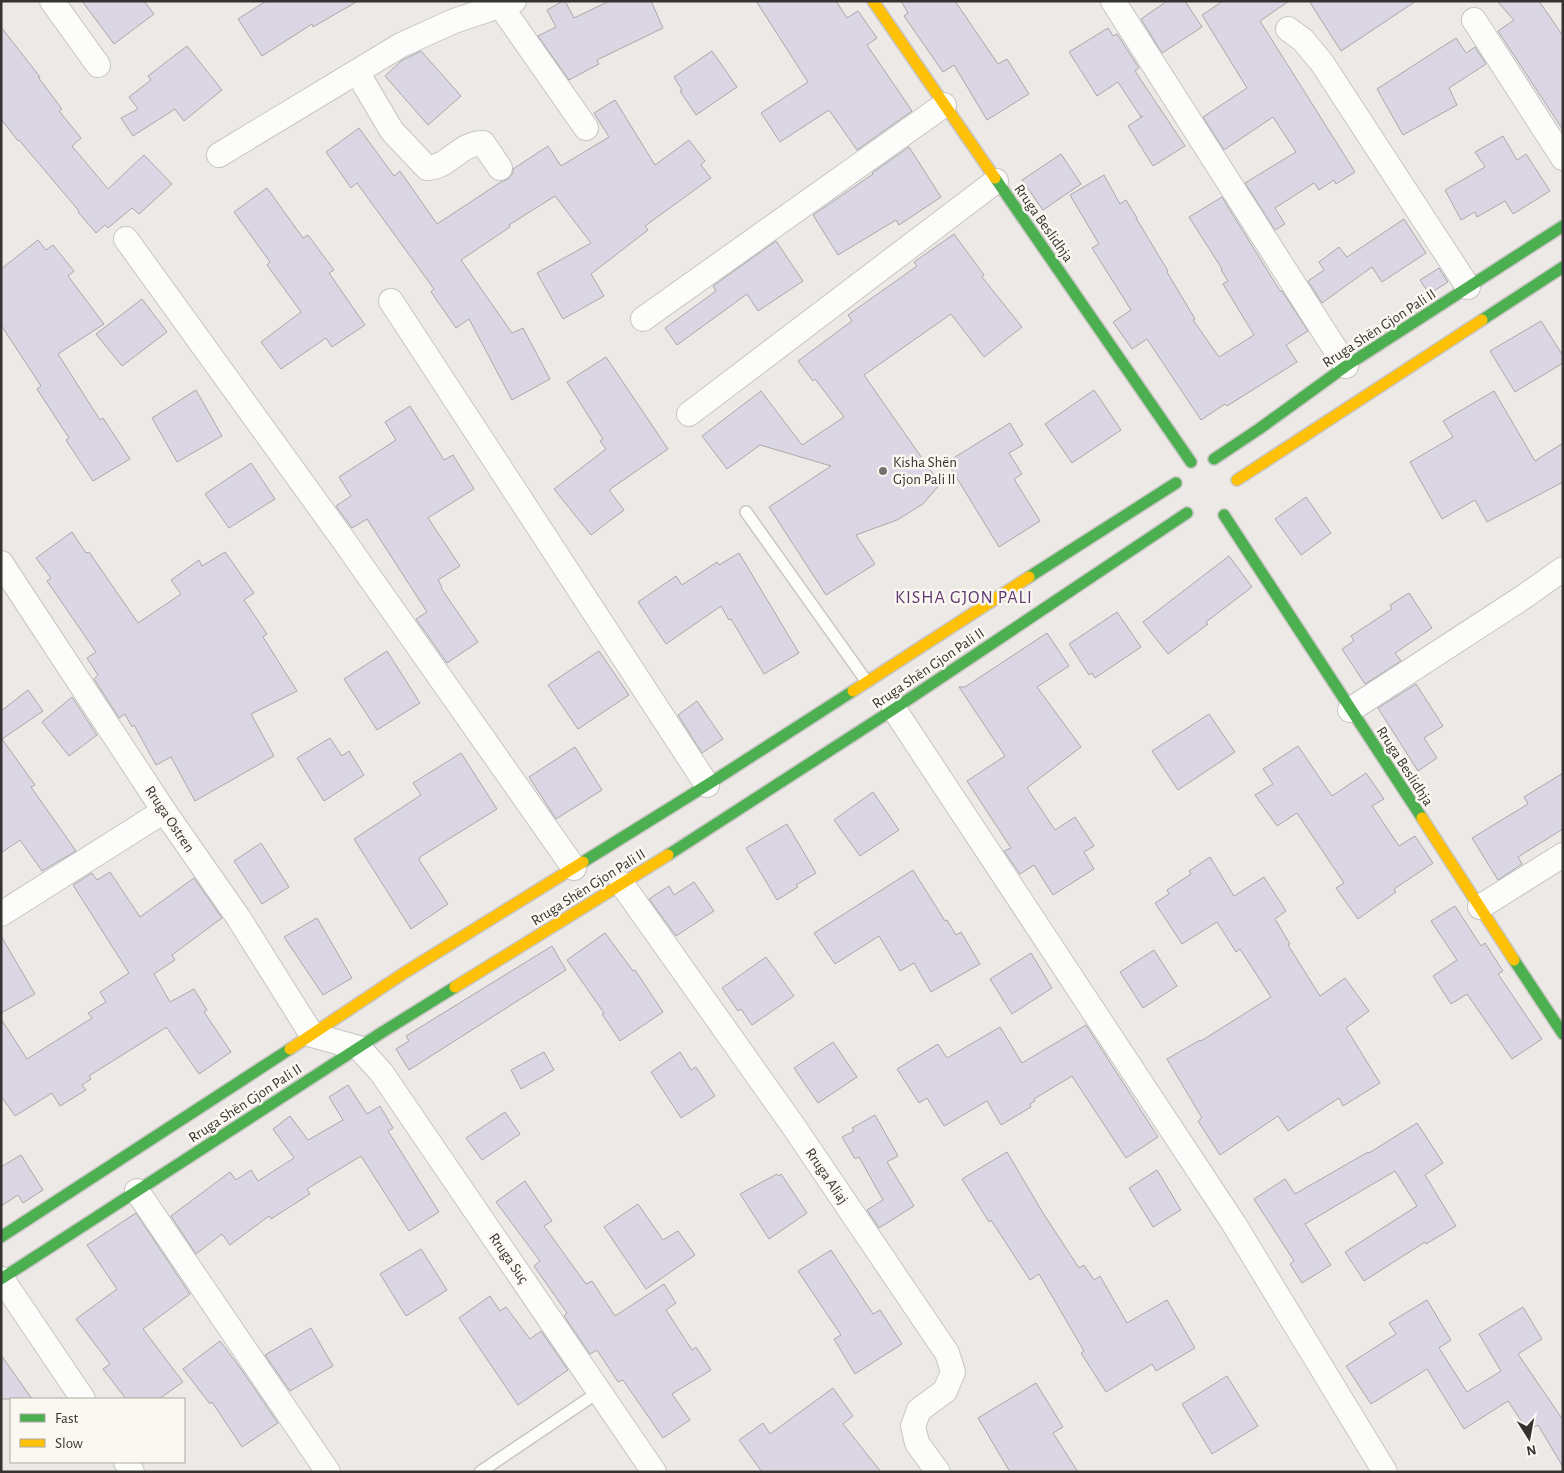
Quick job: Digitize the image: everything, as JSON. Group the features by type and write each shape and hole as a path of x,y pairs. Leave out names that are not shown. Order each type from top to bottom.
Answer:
{"street":[{"path":"52,1 98,65"},
{"name":"Rruga Beslidhja","path":"873,1 1193,466"},
{"path":"1113,1 1346,366"},
{"path":"219,155 401,45 454,21 507,3 586,128"},
{"path":"1474,20 1563,158"},
{"path":"1288,29 1303,40 1322,63 1468,287"},
{"path":"357,72 392,131 427,168 436,168 472,143 483,143 500,168"},
{"path":"643,319 944,104"},
{"path":"689,414 996,181"},
{"name":"Rruga Shën Gjon Pali II","path":"1,1237 404,973 707,785 867,682 1193,466 1258,429 1346,366 1563,226"},
{"path":"126,239 342,538 574,868"},
{"path":"1193,466 1234,477 1563,267"},
{"path":"391,301 707,785"},
{"name":"Rruga Shën Gjon Pali II","path":"2,1279 358,1048 622,884 894,709 1185,509 1193,466"},
{"name":"Rruga Beslidhja","path":"1224,514 1563,1034"},
{"name":"Rruga Ostren","path":"1,563 164,810 238,917 312,1035"},
{"path":"1350,710 1525,596 1563,569"},
{"path":"894,709 1234,1224 1385,1472"},
{"path":"1,914 164,810"},
{"path":"1480,907 1563,855"},
{"name":"Rruga Aliaj","path":"622,884 794,1127 947,1353 953,1372 945,1391 919,1410 913,1426 917,1443 938,1472"},
{"path":"312,1035 358,1048"},
{"name":"Rruga Suç","path":"358,1048 381,1072 600,1390 654,1472"},
{"path":"138,1191 328,1472"},
{"path":"2,1279 82,1398"}],"lane":[{"path":"746,512 867,682"},
{"path":"480,1472 600,1390"}],"building":[{"path":"82,1 144,1 154,14 114,44"},
{"path":"266,1 358,1 313,27 312,24 262,56 238,19"},
{"path":"565,1 574,18 609,1 651,1 663,28 597,60 599,64 569,80 538,36 556,27 547,10"},
{"path":"756,1 836,1 847,18 858,11 877,38 867,45 912,111 857,150 829,110 780,142 761,113 808,82"},
{"path":"901,1 955,1 998,64 1007,59 1029,94 987,120 954,65 943,72 904,16 908,13"},
{"path":"1167,1 1185,1 1202,27 1162,53 1141,19"},
{"path":"1223,1 1289,1 1260,21 1355,172 1336,184 1334,180 1319,190 1314,183 1275,208 1285,224 1275,230 1245,183 1296,152 1273,117 1224,150 1203,117 1247,88 1202,15"},
{"path":"1309,1 1416,1 1341,51"},
{"path":"1497,1 1539,1 1563,36 1563,130 1498,31 1514,20"},
{"path":"1,27 40,77 38,77 62,109 59,111 81,138 72,146 108,189 144,155 172,184 139,214 132,208 108,228 105,225 96,233 1,119"},
{"path":"1108,28 1113,36 1117,34 1139,68 1135,71 1185,146 1153,166 1128,126 1143,116 1141,117 1118,82 1097,96 1069,52"},
{"path":"1456,38 1466,53 1475,47 1486,64 1449,88 1457,105 1403,135 1377,89"},
{"path":"187,46 222,90 184,121 175,109 133,136 121,118 138,109 129,97 151,80 148,76"},
{"path":"421,51 461,96 428,125 385,76 401,61"},
{"path":"712,51 737,87 696,115 680,91 682,90 674,77"},
{"path":"615,100 655,165 689,140 705,161 701,165 711,178 645,226 648,230 591,274 604,296 563,319 537,273 591,243 555,196 509,225 510,227 461,260 512,333 523,328 550,379 512,400 469,319 456,328 431,292 434,289 357,183 351,188 326,152 359,128 394,176 400,171 437,224 508,179 513,173 513,169 548,146 561,166 609,137 594,113"},
{"path":"1503,136 1517,160 1526,154 1550,191 1513,214 1505,201 1477,217 1475,212 1461,220 1445,190 1485,167 1475,152"},
{"path":"909,147 941,197 899,225 896,220 838,255 813,215"},
{"path":"1061,154 1081,184 1043,210 1022,180"},
{"path":"1104,175 1120,204 1126,200 1195,319 1193,320 1219,357 1254,335 1223,284 1228,281 1222,269 1189,217 1222,197 1280,291 1282,291 1308,331 1286,345 1297,362 1201,420 1147,339 1132,349 1113,322 1131,310 1092,248 1099,244 1070,195"},
{"path":"267,188 303,238 308,235 334,270 329,273 365,325 332,347 326,338 281,369 261,342 301,312 267,265 270,262 234,212"},
{"path":"1404,219 1426,253 1382,282 1372,267 1322,303 1308,281 1324,270 1319,262 1339,247 1347,257"},
{"path":"954,234 984,275 982,277 1022,327 984,357 951,314 864,375 940,484 923,504 897,520 856,535 875,564 826,595 769,507 831,466 760,445 727,469 702,436 761,391 802,445 844,417 815,379 813,381 798,361 852,321 848,315 917,266 914,262"},
{"path":"38,240 46,250 53,245 74,271 68,276 104,324 58,354 100,420 103,418 130,459 93,481 66,440 69,438 37,389 41,386 1,325 1,269"},
{"path":"776,241 803,281 758,311 747,294 677,345 665,328 716,291 713,286"},
{"path":"1439,268 1448,282 1429,294 1420,280"},
{"path":"142,299 167,332 122,366 96,334"},
{"path":"1541,321 1563,356 1563,363 1515,392 1490,351"},
{"path":"606,357 668,449 609,490 624,510 591,535 554,489 606,449 600,441 603,439 567,382"},
{"path":"196,390 222,436 177,462 152,418"},
{"path":"1094,390 1121,430 1072,463 1045,424"},
{"path":"1494,391 1535,461 1563,443 1563,482 1487,522 1475,500 1442,519 1410,462 1453,437 1443,421"},
{"path":"410,406 444,460 453,455 474,489 428,518 460,566 438,580 441,588 478,642 447,663 416,619 427,612 367,519 352,528 336,506 351,496 339,477 396,440 385,422"},
{"path":"1010,423 1023,445 1009,453 1022,474 1014,479 1040,521 999,547 947,462"},
{"path":"251,463 275,499 229,528 205,494"},
{"path":"1306,497 1331,533 1301,555 1275,519"},
{"path":"72,532 86,553 89,552 138,623 181,594 171,580 199,560 202,566 225,552 254,593 244,600 267,634 263,637 297,691 251,714 274,756 195,801 171,757 156,765 134,725 132,727 125,714 119,718 94,679 98,675 87,658 96,652 47,581 51,578 36,558"},
{"path":"739,553 799,653 764,674 731,619 729,620 721,606 666,644 638,602 676,576 682,585 717,562 719,565"},
{"path":"1229,556 1252,587 1168,654 1143,622"},
{"path":"1409,593 1432,628 1395,653 1401,661 1365,684 1342,649 1354,641 1351,636 1392,609 1390,605"},
{"path":"1117,612 1141,647 1095,678 1092,673 1089,675 1069,644"},
{"path":"1047,633 1069,666 1037,687 1081,747 1027,788 1055,830 1075,817 1094,846 1084,852 1094,869 1053,895 1034,865 1020,874 1004,851 1011,848 967,781 1005,756 959,687 965,687"},
{"path":"387,651 420,703 377,730 344,679"},
{"path":"599,651 629,695 578,729 548,685"},
{"path":"1416,684 1443,726 1424,738 1437,758 1418,771 1378,708"},
{"path":"28,690 43,711 2,739 35,785 31,787 76,851 42,871 20,840 1,853 1,711"},
{"path":"72,697 97,735 69,756 42,722"},
{"path":"697,701 723,739 702,753 678,715"},
{"path":"1209,714 1235,752 1178,790 1152,751"},
{"path":"330,738 342,756 349,751 364,775 324,801 297,758"},
{"path":"1298,746 1332,796 1366,773 1384,799 1372,806 1399,846 1415,836 1433,863 1394,889 1396,892 1358,919 1336,888 1344,883 1297,813 1277,826 1255,795 1273,784 1263,769"},
{"path":"575,747 602,790 556,819 529,777"},
{"path":"461,753 497,809 420,857 419,860 448,904 411,929 354,839 421,795 413,783"},
{"path":"1563,773 1563,829 1518,857 1522,864 1498,880 1472,838 1528,804 1524,797"},
{"path":"873,792 899,830 860,856 834,820"},
{"path":"787,824 816,873 796,885 798,887 777,900 746,848"},
{"path":"261,843 289,887 262,904 234,861"},
{"path":"1210,857 1234,896 1264,877 1286,911 1275,919 1290,944 1288,945 1320,996 1345,978 1369,1011 1346,1028 1380,1083 1343,1106 1339,1098 1288,1131 1278,1116 1220,1155 1198,1121 1202,1118 1167,1059 1201,1041 1271,997 1240,949 1236,952 1217,922 1182,944 1155,903 1169,894 1167,890 1191,874 1189,871"},
{"path":"913,870 945,921 947,920 956,935 961,932 980,964 931,992 914,963 900,971 879,936 835,964 814,933"},
{"path":"110,872 140,917 194,878 222,918 172,955 175,960 154,974 170,1002 194,989 207,1010 204,1012 231,1052 199,1074 167,1028 165,1028 89,1076 91,1079 82,1085 86,1090 60,1106 52,1093 15,1116 1,1096 1,1019 27,1059 92,1018 88,1013 106,1002 100,992 129,973 73,885 92,873 97,880"},
{"path":"694,882 714,911 676,936 649,899 669,886 674,895"},
{"path":"1455,906 1481,946 1485,943 1503,971 1498,974 1542,1039 1512,1059 1467,994 1451,1004 1433,976 1457,960 1431,921"},
{"path":"317,918 352,978 323,995 284,937"},
{"path":"605,933 633,971 635,970 663,1012 620,1041 602,1014 604,1013 567,960"},
{"path":"1,936 35,994 1,1013"},
{"path":"552,946 566,970 409,1070 396,1049 409,1041 406,1036"},
{"path":"1154,950 1177,986 1143,1008 1120,972"},
{"path":"1031,953 1052,988 1012,1014 990,979"},
{"path":"766,957 794,996 752,1025 741,1009 738,1011 722,988"},
{"path":"1086,1025 1158,1137 1126,1158 1072,1076 1034,1099 1035,1101 1030,1104 1031,1107 1001,1125 987,1101 944,1126 927,1098 919,1103 897,1069 938,1044 947,1058 1000,1027 1022,1063"},
{"path":"833,1042 857,1077 818,1103 794,1068"},
{"path":"544,1052 554,1070 521,1089 511,1070"},
{"path":"680,1052 691,1070 696,1067 715,1096 681,1118 651,1072"},
{"path":"348,1085 367,1114 380,1106 393,1128 388,1131 439,1212 409,1231 361,1156 307,1189 310,1194 271,1219 269,1216 230,1245 222,1234 196,1254 171,1216 230,1172 236,1180 251,1170 258,1181 294,1158 273,1129 290,1116 308,1140 343,1120 329,1097"},
{"path":"505,1112 520,1134 482,1160 466,1138"},
{"path":"875,1115 898,1156 887,1162 914,1206 879,1228 867,1210 883,1200 859,1157 855,1159 842,1137 854,1131 852,1128"},
{"path":"1417,1123 1443,1163 1425,1175 1456,1226 1426,1244 1425,1242 1364,1281 1345,1252 1417,1206 1395,1171 1305,1224 1331,1265 1302,1283 1290,1264 1294,1261 1254,1199 1285,1179 1295,1194 1369,1153"},
{"path":"1007,1152 1043,1213 1079,1268 1084,1265 1094,1280 1100,1276 1127,1323 1167,1300 1195,1348 1156,1371 1152,1364 1106,1392 1081,1353 1084,1351 1039,1274 1030,1280 991,1220 989,1222 962,1179"},
{"path":"21,1155 43,1190 23,1203 18,1195 1,1206 1,1167"},
{"path":"1157,1170 1181,1210 1153,1227 1129,1188"},
{"path":"777,1174 779,1176 781,1174 807,1213 769,1239 740,1194"},
{"path":"525,1181 552,1221 544,1226 586,1284 592,1281 615,1316 664,1284 676,1303 666,1310 692,1350 696,1347 711,1370 672,1394 690,1420 663,1438 623,1380 618,1382 597,1350 590,1354 564,1316 567,1313 534,1266 540,1261 496,1202"},
{"path":"638,1204 663,1240 678,1231 695,1255 646,1289 604,1227"},
{"path":"136,1213 190,1294 143,1329 183,1382 160,1398 125,1398 103,1369 110,1364 76,1319 117,1289 87,1245"},
{"path":"421,1249 447,1290 406,1316 380,1274"},
{"path":"831,1250 873,1314 880,1310 902,1344 855,1374 834,1339 841,1335 798,1271"},
{"path":"490,1296 500,1311 506,1307 530,1339 541,1331 568,1370 518,1405 459,1318"},
{"path":"1427,1300 1451,1340 1439,1348 1467,1392 1501,1371 1479,1334 1523,1307 1542,1339 1518,1354 1563,1420 1563,1467 1538,1425 1528,1431 1508,1401 1464,1429 1427,1369 1371,1404 1346,1366 1396,1334 1389,1323"},
{"path":"311,1328 333,1366 290,1391 265,1355"},
{"path":"220,1341 278,1423 242,1447 212,1402 210,1404 183,1369"},
{"path":"1,1355 31,1398 1,1399"},
{"path":"1227,1376 1258,1426 1212,1454 1182,1404"},
{"path":"1036,1383 1063,1427 1053,1433 1078,1472 1010,1472 978,1418"},
{"path":"833,1388 853,1416 843,1424 881,1472 762,1472 739,1440 763,1423 770,1434"}],"traffic: fast":[{"path":"995,178 1191,462"},
{"path":"1214,459 1346,366 1563,226"},
{"path":"1482,320 1563,267"},
{"path":"1029,577 1176,483"},
{"path":"668,855 894,709 1187,513"},
{"path":"1224,515 1422,818"},
{"path":"583,862 853,691"},
{"path":"1514,960 1563,1034"},
{"path":"1,1279 455,987"},
{"path":"1,1237 290,1049"}],"traffic: slow":[{"path":"873,1 995,178"},
{"path":"1237,480 1482,320"},
{"path":"853,691 1029,577"},
{"path":"1422,818 1514,960"},
{"path":"455,987 668,855"},
{"path":"290,1049 404,973 583,862"}],"place":[{"name":"Kisha Shën Gjon Pali II","path":"883,471"}],"district":[{"name":"KISHA GJON PALI","path":"964,597"}]}
